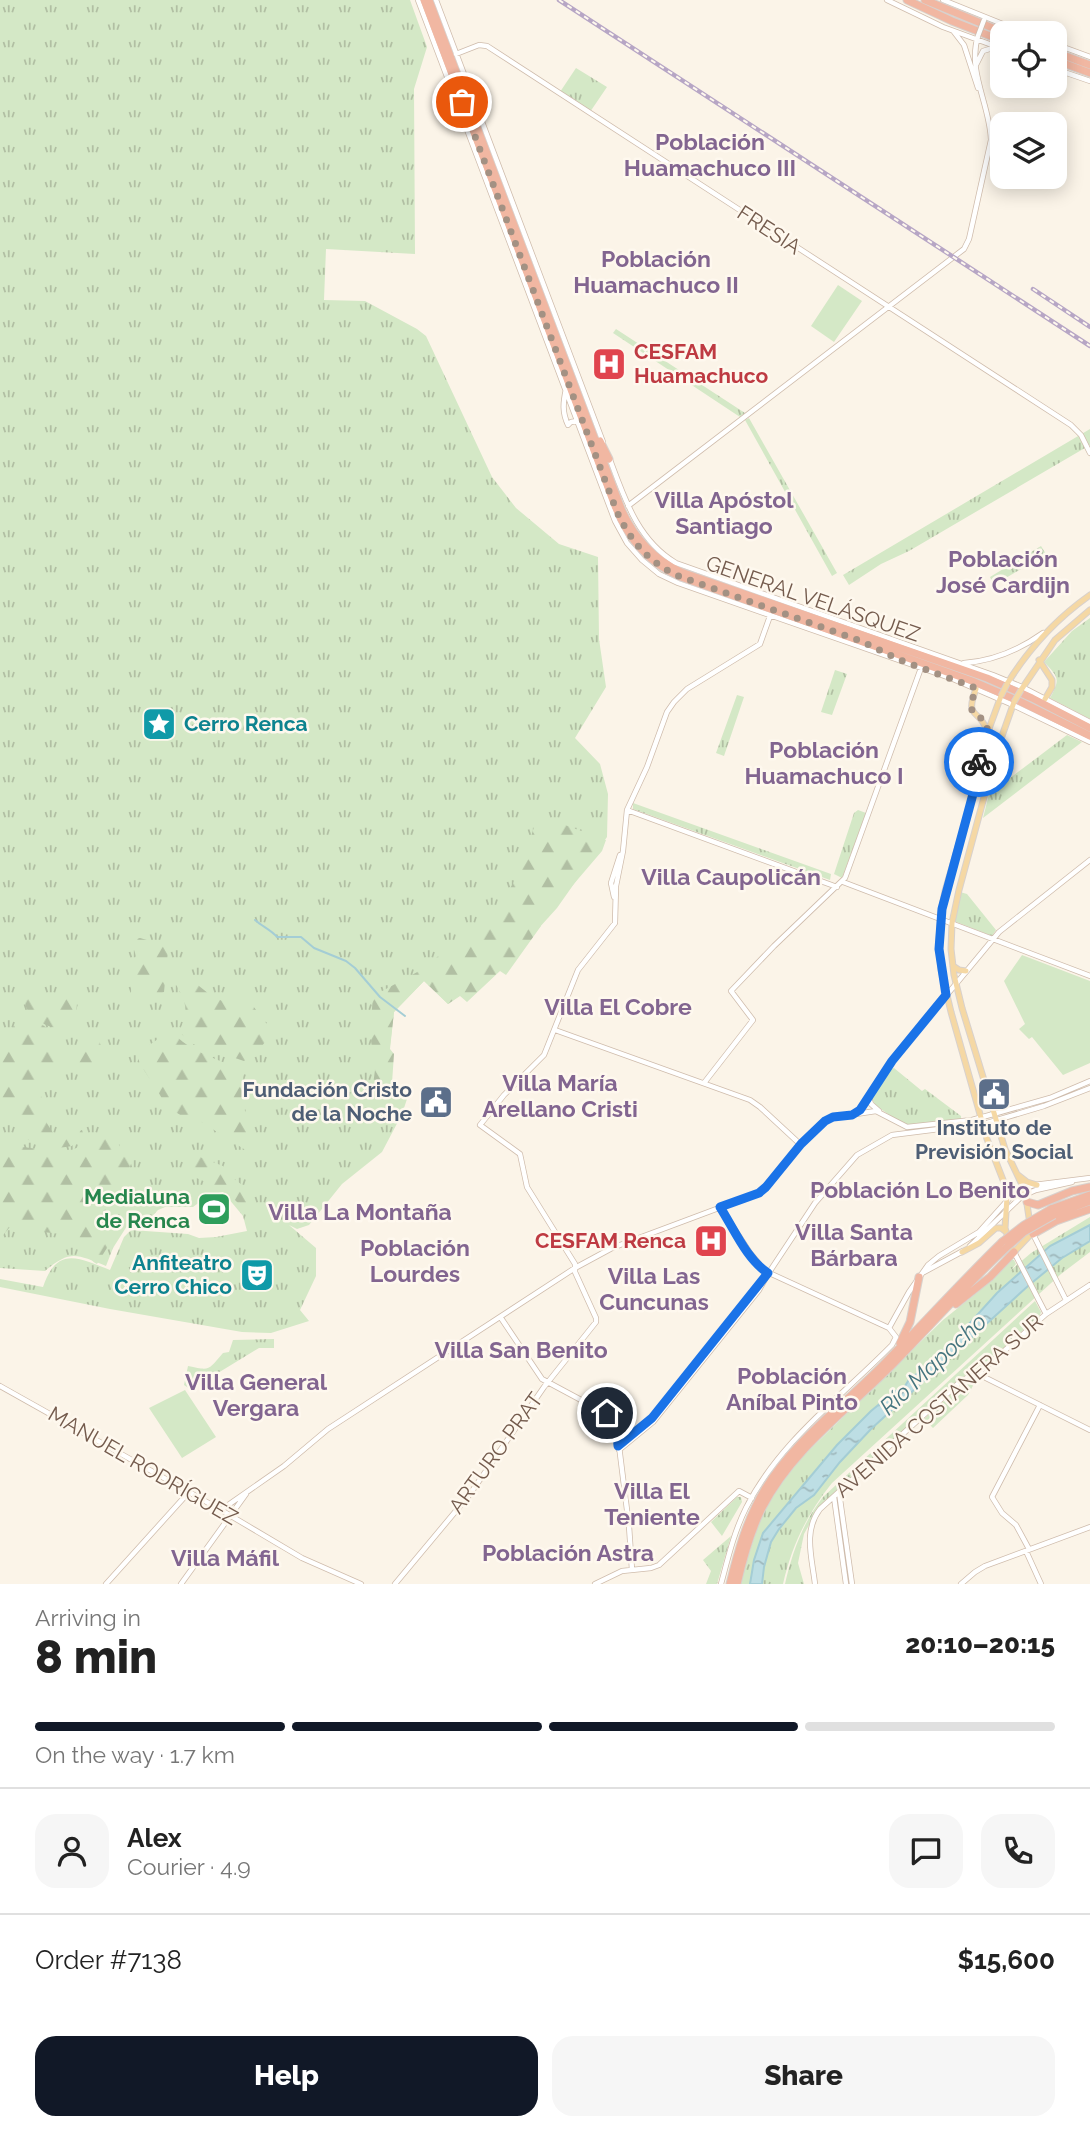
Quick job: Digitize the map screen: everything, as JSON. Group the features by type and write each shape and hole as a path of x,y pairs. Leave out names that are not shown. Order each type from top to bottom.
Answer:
{"highway":[{"name":"GENERAL VELÁSQUEZ","path":"424,0 610,494 630,536 649,558 676,575 972,681 1090,736"},
{"name":"GENERAL VELÁSQUEZ","path":"429,0 629,524 643,545 660,560 692,576 1011,688 1090,728"},
{"path":"907,0 990,40"},
{"path":"925,0 990,27"},
{"path":"1067,56 1090,65"},
{"path":"1067,64 1090,73"},
{"path":"587,417 609,459"},
{"path":"886,637 928,657"},
{"path":"861,641 900,660"},
{"path":"1025,1194 1039,1205 1068,1192 1090,1187"},
{"path":"730,1584 746,1527 759,1500 777,1471 800,1444 996,1253 1052,1212 1090,1195"},
{"path":"1052,1212 1090,1201"},
{"path":"1034,1237 1056,1221 1090,1209"},
{"path":"737,1584 755,1522 783,1473 816,1437 934,1322 996,1253"},
{"path":"934,1322 1015,1254"},
{"path":"886,1362 908,1328 919,1277"}],"main road":[{"path":"1090,595 1046,631 1027,654 1001,697 979,759 971,803 940,918 940,964 946,995 982,1121 1005,1185 1005,1231 1015,1254 1034,1237 1025,1194 1014,1171 996,1117 956,983 952,923 958,890 991,770 1021,688 1039,660 1065,630 1090,610"},
{"path":"1039,660 1053,682 1045,699"},
{"path":"1032,671 1046,670"},
{"path":"976,688 971,707 987,732"},
{"path":"980,718 994,715"},
{"path":"953,966 966,971"},
{"path":"1000,1171 1006,1166 1024,1181 1037,1185"},
{"path":"962,1252 979,1243 996,1228 1005,1231"}],"street":[{"path":"418,0 618,528 642,560 659,574 678,583 1001,697 1090,742"},
{"path":"436,0 609,459 628,506 650,542 680,565 961,663 1008,682 1090,722"},
{"path":"887,0 954,31 990,42"},
{"path":"943,0 990,21"},
{"path":"628,506 955,258 967,245 990,145 990,127 973,54 984,19"},
{"path":"954,31 964,45 971,72 981,93"},
{"name":"FRESIA","path":"456,54 479,45 488,47 1078,432 1090,453"},
{"path":"1067,48 1090,57"},
{"path":"975,66 983,51 990,49"},
{"path":"1067,73 1090,81"},
{"path":"566,389 564,415 568,425 578,422"},
{"path":"575,1268 527,1187 519,1152 480,1125 504,1095 544,1055 578,970 614,924 616,901 611,883 624,841 627,810 647,767 664,718 674,702 692,685 760,644 770,616"},
{"path":"961,663 1006,654 1046,631"},
{"path":"704,1083 753,1020 731,991 843,881 921,668"},
{"path":"627,810 837,887"},
{"path":"852,1115 860,1110 892,1061 1007,924 1090,860"},
{"path":"843,881 1090,976"},
{"path":"555,1030 753,1102 801,1144"},
{"path":"996,1117 1090,1081"},
{"path":"618,1448 653,1422 768,1278 768,1273 813,1206 857,1155 886,1138 899,1134 982,1121 1044,1106 1090,1088"},
{"path":"869,1098 880,1112 909,1127 982,1121"},
{"path":"221,1510 284,1466 324,1432 575,1268 612,1248 759,1193 801,1144 827,1119 880,1112"},
{"path":"886,1138 894,1130 895,1122"},
{"path":"919,1277 962,1252 1037,1185 1090,1178"},
{"path":"889,1328 919,1277 935,1259 979,1232 1007,1200 1079,1180"},
{"path":"720,1207 762,1269 889,1328 895,1335 893,1343 787,1448 768,1472 752,1497 734,1537 721,1584"},
{"path":"1034,1237 1066,1300"},
{"path":"1015,1254 1046,1314"},
{"name":"ARTURO PRAT","path":"396,1584 470,1494 547,1382 596,1322 575,1268"},
{"name":"AVENIDA COSTANERA SUR","path":"815,1584 810,1529 813,1518 824,1504 954,1387 980,1371 1046,1314 1090,1285"},
{"path":"501,1318 542,1379 611,1416 617,1424 632,1566"},
{"path":"980,1371 986,1378 1090,1430"},
{"name":"MANUEL RODRÍGUEZ","path":"0,1386 302,1558 361,1584"},
{"path":"1040,1405 992,1496 1004,1516 1016,1525 1041,1584"},
{"path":"181,1584 250,1490"},
{"path":"595,1584 632,1566 651,1568 659,1565 739,1491 752,1497"},
{"path":"106,1584 189,1492"},
{"path":"839,1492 852,1584"},
{"path":"834,1496 846,1584"},
{"path":"824,1504 836,1512"},
{"path":"961,1584 982,1567 1090,1527"}],"green space":[{"path":"0,0 410,0 427,47 414,89 415,254 326,249 324,300 365,301 426,336 492,477 516,508 559,544 598,557 599,639 606,687 575,738 600,764 608,794 607,837 557,908 510,960 448,1004 424,981 394,1012 387,1071 402,1114 382,1152 342,1184 309,1225 297,1229 289,1225 316,1248 316,1276 300,1310 309,1321 271,1333 242,1332 0,1287 0,1279 43,1287 55,1265 70,1258 110,1270 124,1237 131,1230 188,1234 199,1238 247,1231 243,1216 223,1192 209,1195 193,1207 165,1207 158,1210 146,1223 127,1226 113,1248 106,1266 74,1256 61,1259 45,1271 0,1268"},
{"path":"576,68 607,87 590,112 560,92"},
{"path":"838,285 862,301 834,342 811,326"},
{"path":"616,329 745,413 740,417 613,333"},
{"path":"749,418 837,573 832,576 745,420"},
{"path":"1090,429 1090,445 849,585 843,575"},
{"path":"1041,546 1046,554 994,585 990,577"},
{"path":"1090,618 1090,719 1050,698 1057,682 1044,662 1072,631"},
{"path":"835,670 847,674 832,715 821,712"},
{"path":"737,695 744,697 724,756 716,753"},
{"path":"1067,735 1082,742 983,818 989,794"},
{"path":"633,803 831,874 830,880 633,809"},
{"path":"858,810 866,813 842,878 834,874 854,813"},
{"path":"546,818 606,840 602,851 567,892 559,889 547,901 541,910 541,926 506,975 500,971 467,1002 460,996 448,1004 424,981 394,1012 390,1049 394,1054 392,1083 398,1093 408,1096 402,1114 371,1100 375,1070 370,1033 373,996 421,970 499,907 521,870 534,827"},
{"path":"960,892 967,894 996,930 992,936 954,921"},
{"path":"140,938 164,945 168,951 164,992 153,998 131,993 132,965 136,956 131,940"},
{"path":"1022,955 1090,981 1090,1063 1063,1075 1032,1037 1029,1039 1019,1029 1025,1024 1004,981"},
{"path":"176,975 188,978 220,1000 247,998 273,1032 258,1051 244,1061 193,1044 179,1032 185,1017 185,1006 174,981"},
{"path":"32,988 49,998 77,1003 72,1019 58,1029 36,1019 26,1008 25,1001"},
{"path":"26,1016 54,1035 59,1049 52,1070 33,1082 0,1076 0,1040"},
{"path":"91,1029 103,1053 102,1067 93,1077 79,1070 73,1063 82,1036"},
{"path":"171,1030 187,1045 243,1073 247,1151 192,1116 185,1118 174,1111 168,1114 137,1056"},
{"path":"894,1068 922,1091 925,1089 961,1116 961,1119 904,1125 875,1105 871,1097"},
{"path":"0,1081 36,1089 43,1099 43,1117 53,1133 68,1134 82,1130 83,1133 72,1146 61,1148 43,1146 27,1139 1,1105"},
{"path":"113,1133 131,1160 128,1170 128,1205 111,1222 108,1232 110,1243 97,1264 70,1235 14,1226 0,1239 0,1138 10,1145 64,1153"},
{"path":"195,1155 223,1166 233,1178 254,1194 250,1215 226,1191 192,1176"},
{"path":"1090,1217 1090,1252 1061,1274 832,1483 802,1530 783,1584 739,1584 761,1517 800,1459 943,1320 1011,1260 1016,1264 1011,1270 1031,1253"},
{"path":"1035,1301 1040,1315 984,1366 963,1377 950,1388 818,1509 804,1534 798,1563 804,1584 785,1584 799,1538 823,1497"},
{"path":"274,1339 274,1348 259,1348 195,1387 190,1389 184,1385 188,1366 209,1368 223,1353 229,1352 233,1340"},
{"path":"973,1378 976,1380 968,1395 933,1428 924,1419"},
{"path":"185,1390 216,1437 182,1458 149,1408"},
{"path":"737,1497 741,1497 742,1502 722,1536 711,1522"},
{"path":"731,1536 717,1584 706,1584 711,1571 703,1560"}],"water":[{"name":"Río Mapocho","path":"1090,1225 1090,1241 1062,1258 1028,1286 871,1429 814,1495 796,1508 771,1542 762,1584 750,1584 763,1533 837,1445 871,1411 905,1386 910,1378 925,1369 997,1293 1050,1246"}],"waterway":[{"path":"255,920 277,937 301,937 314,948 346,961 380,997 405,1016"}],"railway":[{"path":"559,0 1090,346"},
{"path":"1033,289 1090,327"}],"way so far":[{"path":"462,102 617,512 634,542 655,563 681,577 861,641 900,660 976,688 971,709 984,722 987,732 979,762"}],"place":[{"name":"CESFAM Huamachuco","path":"609,364"},
{"name":"Cerro Renca","path":"159,724"},
{"name":"Instituto de Previsión Social","path":"994,1094"},
{"name":"Fundación Cristo de la Noche","path":"436,1102"},
{"name":"Medialuna de Renca","path":"214,1209"},
{"name":"CESFAM Renca","path":"711,1241"},
{"name":"Anfiteatro Cerro Chico","path":"257,1275"}],"district":[{"name":"Población Huamachuco III","path":"710,155"},
{"name":"Población Huamachuco II","path":"656,272"},
{"name":"Villa Apóstol Santiago","path":"724,513"},
{"name":"Población José Cardijn","path":"1003,572"},
{"name":"Población Huamachuco I","path":"824,763"},
{"name":"Villa Caupolicán","path":"731,877"},
{"name":"Villa El Cobre","path":"618,1007"},
{"name":"Villa María Arellano Cristi","path":"560,1096"},
{"name":"Población Lo Benito","path":"920,1190"},
{"name":"Villa La Montaña","path":"360,1212"},
{"name":"Villa Santa Bárbara","path":"854,1245"},
{"name":"Población Lourdes","path":"415,1261"},
{"name":"Villa Las Cuncunas","path":"654,1289"},
{"name":"Villa San Benito","path":"521,1350"},
{"name":"Población Aníbal Pinto","path":"792,1389"},
{"name":"Villa General Vergara","path":"256,1395"},
{"name":"Villa El Teniente","path":"652,1504"},
{"name":"Población Astra","path":"568,1553"},
{"name":"Villa Máfil","path":"225,1558"}],"route":[{"path":"607,1413 616,1422 618,1446 652,1418 768,1273 750,1254 720,1207 759,1193 801,1144 825,1121 833,1117 852,1115 860,1110 892,1061 946,995 939,949 942,909 979,762"}]}
